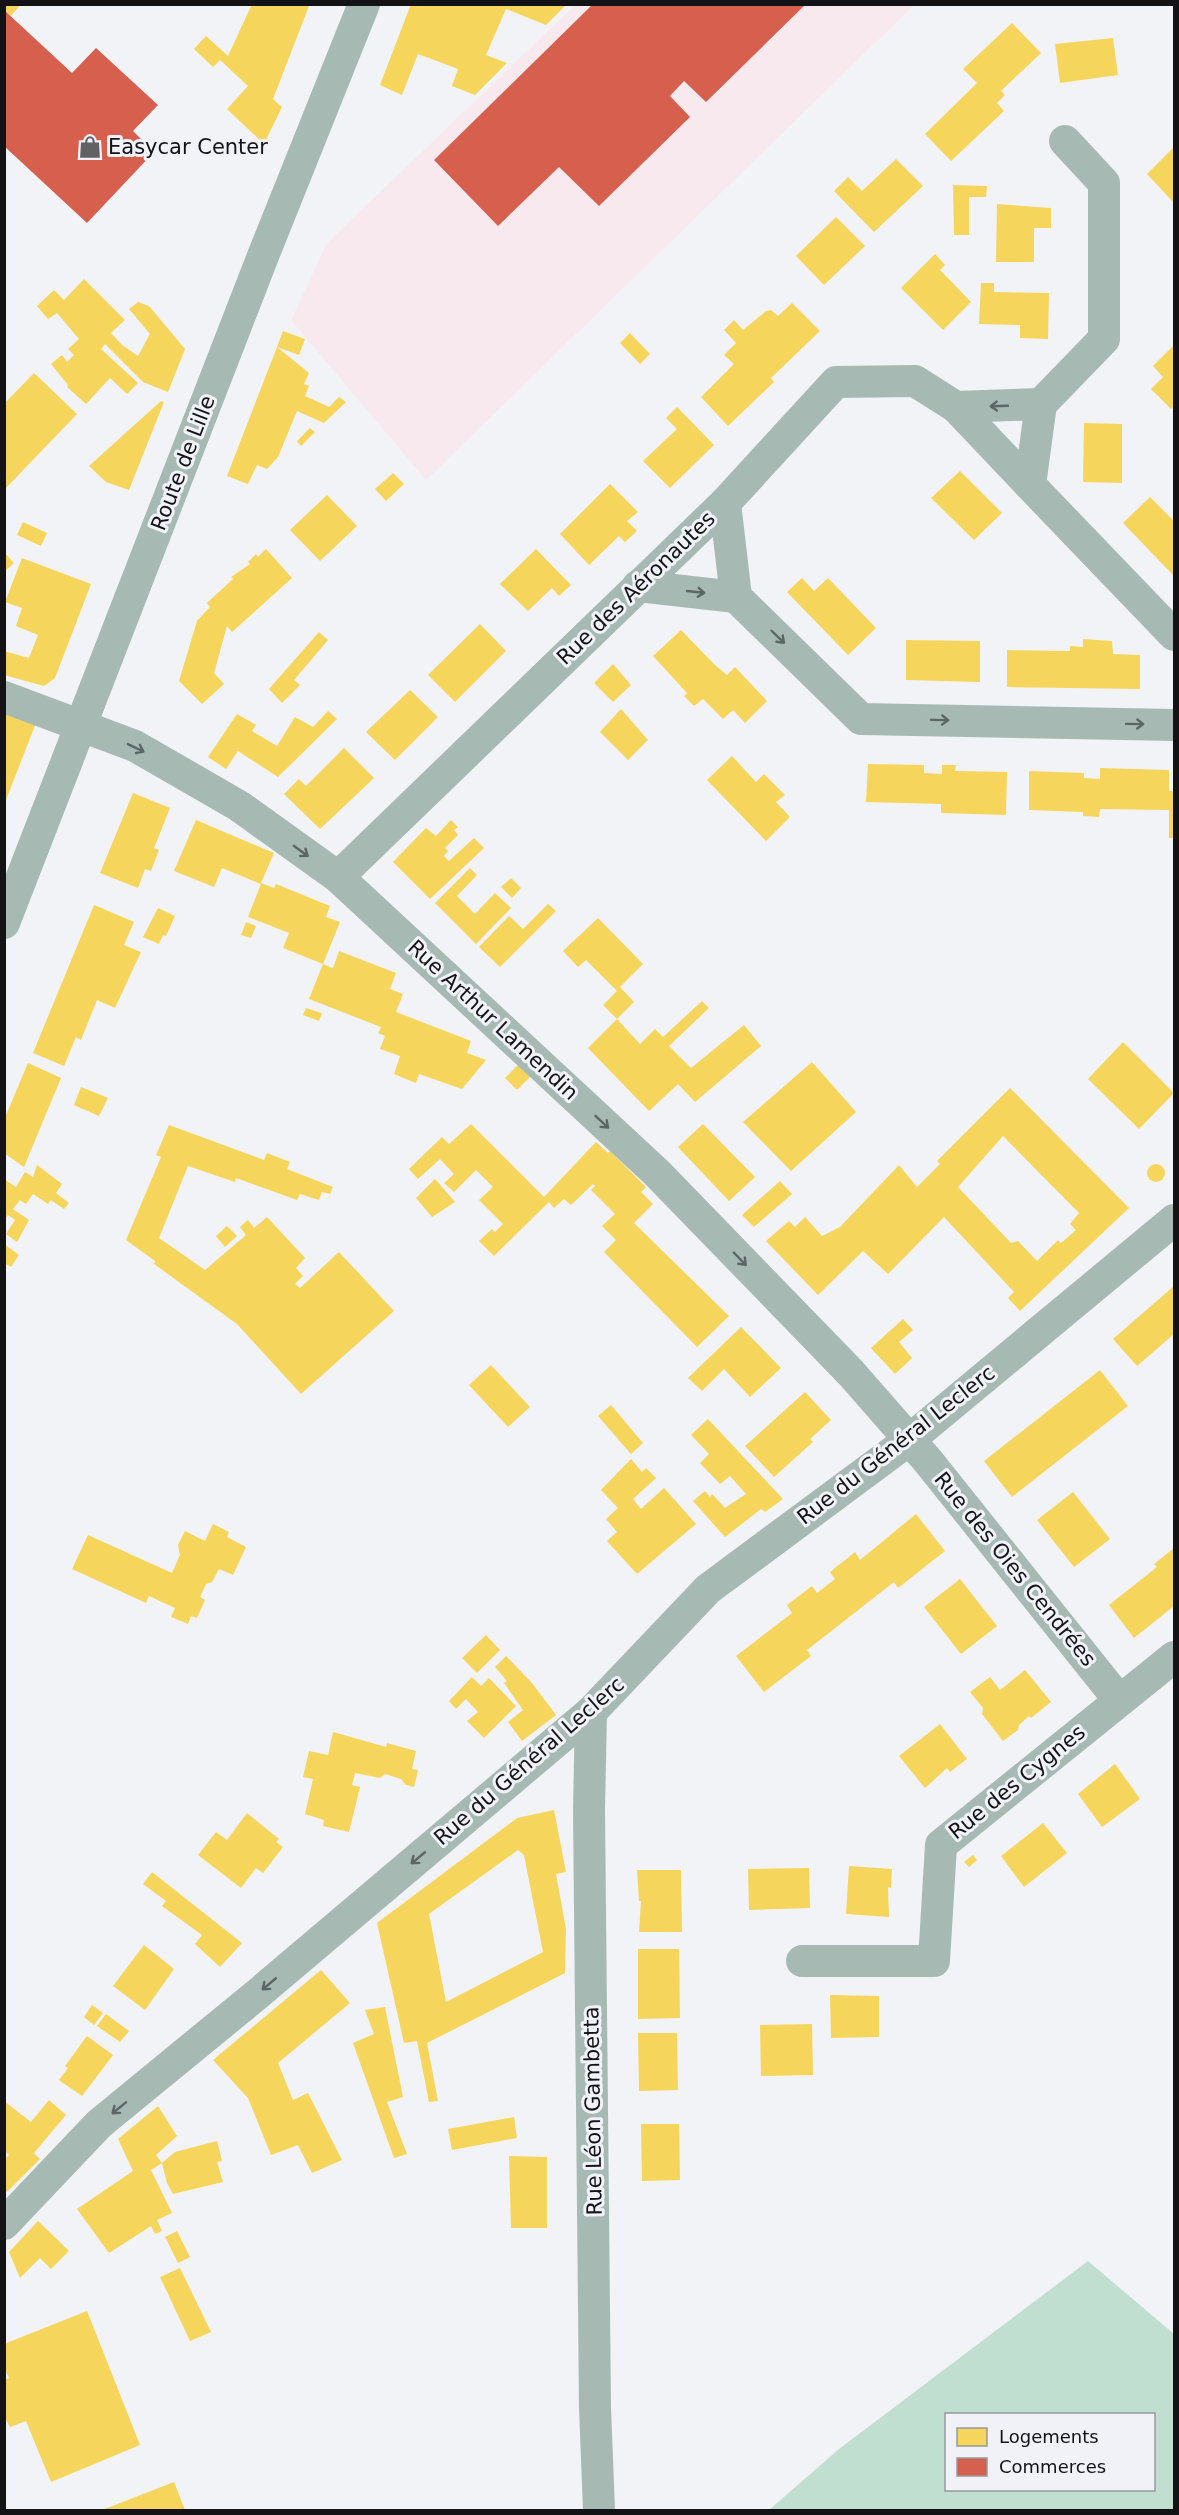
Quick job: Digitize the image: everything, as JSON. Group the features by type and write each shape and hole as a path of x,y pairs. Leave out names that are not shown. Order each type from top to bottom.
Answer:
{"street":[{"name":"Route de Lille","path":"4,923 364,4"},
{"path":"1030,485 1041,404 1104,339 1104,183 1065,141"},
{"name":"Rue des Aéronautes","path":"338,877 725,503 836,382 915,381 956,407 1174,635"},
{"path":"956,407 1041,404"},
{"path":"725,503 736,597"},
{"path":"638,586 736,597 861,719 1174,725"},
{"name":"Rue Arthur Lamendin","path":"4,698 135,746 239,806 338,877 657,1173 851,1373 909,1440"},
{"name":"Rue du Général Leclerc","path":"4,2224 99,2124 260,1992 591,1712 708,1589 909,1440 1174,1220"},
{"name":"Rue des Oies Cendrées","path":"909,1440 1119,1700"},
{"path":"1119,1700 1174,1657"},
{"name":"Rue des Cygnes","path":"802,1961 934,1961 941,1845 1119,1700"},
{"name":"Rue Léon Gambetta","path":"591,1712 589,1809 595,2409 599,2511"}],"shaded area":[{"path":"575,5 914,5 426,480 291,320 327,243"}],"green space":[{"path":"1088,2261 1174,2334 1174,2510 769,2510 839,2449"}],"building: Logements":[{"path":"4,4 21,4 11,16 4,10"},
{"path":"252,4 309,6 273,99 282,107 264,144 227,109 248,86 220,60 213,67 194,49 206,36 228,56"},
{"path":"411,4 567,4 546,25 506,9 486,55 507,63 475,95 452,86 458,69 418,54 402,95 380,85"},
{"path":"1012,23 1041,53 1001,91 1005,95 997,103 1004,111 951,161 925,134 977,83 963,69"},
{"path":"1113,38 1118,75 1060,83 1055,44"},
{"path":"1174,149 1174,203 1147,174"},
{"path":"896,159 923,186 874,232 834,191 848,177 862,191"},
{"path":"953,185 987,186 986,197 969,197 969,235 954,235"},
{"path":"997,204 1051,208 1051,228 1034,228 1034,262 996,262"},
{"path":"836,217 865,246 824,285 796,256"},
{"path":"935,254 945,265 940,270 971,302 943,330 901,288"},
{"path":"84,279 125,320 111,333 122,345 138,356 150,334 129,309 138,302 149,306 185,349 168,392 143,382 105,344 101,349 138,383 127,394 110,378 86,404 67,387 68,385 51,364 62,355 67,362 74,355 68,349 79,339 57,313 48,319 37,306 54,290 64,300"},
{"path":"981,283 994,283 994,292 1049,293 1048,339 1020,338 1020,325 979,324"},
{"path":"792,303 820,331 771,378 774,382 728,426 701,397 734,364 724,355 736,343 724,330 734,320 743,330 766,311 771,310 778,316"},
{"path":"283,331 305,339 299,355 277,347"},
{"path":"630,333 650,354 640,364 620,343"},
{"path":"1174,345 1174,406 1171,409 1151,389 1163,377 1153,366"},
{"path":"277,347 309,373 304,384 309,386 305,396 329,407 339,397 346,402 324,423 297,411 278,457 267,469 257,465 248,484 227,476"},
{"path":"34,373 77,414 4,490 4,404"},
{"path":"161,401 164,402 129,490 106,482 89,466"},
{"path":"677,407 714,445 670,488 643,461 677,429 666,418"},
{"path":"1084,423 1122,424 1122,483 1083,482"},
{"path":"310,428 315,432 301,446 297,441"},
{"path":"960,471 1002,513 974,540 931,498"},
{"path":"393,473 404,484 386,501 375,489"},
{"path":"610,484 638,512 627,521 637,531 625,542 619,536 589,565 560,534"},
{"path":"327,495 357,526 320,561 290,530"},
{"path":"1150,497 1174,521 1174,576 1123,523"},
{"path":"23,522 47,533 41,546 17,535"},
{"path":"266,549 292,578 232,632 227,626 214,673 224,684 202,704 179,681 197,621 210,607 207,603 233,579 231,577 250,564 248,562 256,554 258,557"},
{"path":"536,549 571,585 559,596 552,588 528,611 500,584"},
{"path":"4,552 14,563 4,572"},
{"path":"22,558 91,584 55,678 44,686 4,675 4,651 29,658 38,635 16,626 22,608 5,602"},
{"path":"802,578 814,591 828,578 876,628 848,655 787,592"},
{"path":"480,624 506,651 455,702 428,675"},
{"path":"681,630 727,675 735,667 767,701 745,723 733,710 723,719 703,699 694,706 684,696 687,693 653,656"},
{"path":"319,632 328,640 294,680 300,685 282,703 269,689"},
{"path":"1083,639 1112,641 1113,654 1140,655 1140,689 1007,687 1007,650 1070,651 1070,646 1083,647"},
{"path":"906,640 980,641 980,682 906,680"},
{"path":"613,664 631,685 613,702 594,683"},
{"path":"410,690 438,717 395,760 366,732"},
{"path":"621,709 648,740 628,760 600,732"},
{"path":"328,711 337,719 278,777 238,751 226,769 208,757 237,714 256,725 252,731 277,746 295,717 313,727"},
{"path":"4,712 36,723 4,805"},
{"path":"344,748 374,778 320,829 284,794 299,779 306,786"},
{"path":"732,756 756,782 764,774 785,795 776,802 790,817 766,841 707,780"},
{"path":"868,764 924,765 924,773 942,774 942,765 956,765 955,771 1007,772 1006,815 941,813 941,804 866,802"},
{"path":"1100,768 1169,770 1169,791 1174,791 1174,838 1169,838 1169,810 1100,809 1099,817 1083,816 1083,812 1029,810 1029,771 1084,773 1084,778 1100,779"},
{"path":"133,793 170,808 154,848 159,850 151,871 145,869 138,888 100,873"},
{"path":"196,820 274,853 261,883 274,888 276,884 330,906 326,917 340,922 323,964 283,948 289,933 248,917 261,884 222,868 214,887 174,871"},
{"path":"451,820 458,827 454,830 458,835 445,848 448,851 444,856 449,861 474,838 484,848 430,899 393,862 426,828 436,836"},
{"path":"470,868 477,875 457,896 475,914 495,893 511,908 476,944 435,903"},
{"path":"511,878 521,888 512,898 501,887"},
{"path":"548,904 556,911 500,967 479,947 509,916 523,929"},
{"path":"94,905 134,922 124,945 141,952 115,1008 97,1000 81,1040 76,1037 64,1066 33,1053"},
{"path":"158,908 175,916 166,936 163,935 159,944 143,937"},
{"path":"598,918 643,964 620,987 634,1002 617,1019 603,1005 617,991 586,960 578,967 563,951"},
{"path":"246,922 256,926 251,938 241,935"},
{"path":"339,951 396,973 390,989 403,994 396,1012 471,1041 467,1053 486,1060 462,1089 419,1074 416,1083 394,1074 400,1056 380,1049 385,1036 378,1033 381,1027 309,999 323,964 333,968"},
{"path":"702,1001 709,1008 669,1046 691,1068 744,1025 761,1046 695,1102 678,1084 649,1111 588,1048 617,1019 640,1044 655,1029 663,1037"},
{"path":"306,1008 322,1013 319,1021 303,1015"},
{"path":"1123,1042 1174,1093 1139,1129 1088,1079"},
{"path":"812,1062 856,1112 791,1171 743,1122"},
{"path":"28,1063 61,1078 24,1167 4,1153 4,1120"},
{"path":"520,1063 532,1075 517,1090 505,1078"},
{"path":"81,1087 108,1098 99,1116 74,1105"},
{"path":"1010,1088 1129,1208 1020,1311 1008,1298 1014,1292 944,1217 888,1274 863,1251 818,1295 766,1241 789,1221 795,1227 805,1217 822,1236 840,1227 899,1165 917,1187 940,1164 937,1161","holes":["1003,1136 1079,1213 1070,1224 1076,1230 1061,1243 1058,1240 1037,1261 1018,1241 1011,1243 958,1187"]},
{"path":"471,1124 544,1197 596,1142 608,1153 610,1151 646,1187 641,1192 653,1204 634,1223 729,1316 697,1347 604,1252 616,1240 602,1226 615,1214 591,1190 595,1186 593,1184 571,1205 564,1199 554,1208 549,1202 494,1256 479,1241 492,1229 495,1232 503,1224 479,1200 493,1187 476,1170 454,1192 444,1183 454,1174 440,1159 418,1179 409,1169 442,1137 449,1144"},
{"path":"703,1124 755,1177 729,1201 678,1147"},
{"path":"169,1125 264,1160 267,1153 290,1162 287,1169 333,1187 330,1194 322,1192 319,1200 300,1194 297,1200 236,1178 235,1182 188,1166 159,1238 205,1270 246,1235 240,1227 248,1220 254,1228 267,1217 305,1258 296,1268 303,1276 295,1284 300,1288 339,1252 394,1311 301,1394 237,1324 154,1264 155,1261 126,1240 161,1157 156,1155"},
{"path":"1156,1164 1162,1167 1165,1173 1162,1179 1156,1182 1150,1179 1147,1173 1150,1167"},
{"path":"37,1165 62,1184 56,1193 69,1203 64,1209 51,1200 48,1204 33,1194 26,1204 20,1200 13,1209 29,1220 17,1242 6,1234 15,1220 8,1215 4,1220 4,1179 16,1187 25,1172 33,1177"},
{"path":"435,1179 455,1202 432,1217 416,1198"},
{"path":"780,1181 792,1194 754,1227 742,1215"},
{"path":"227,1226 237,1236 225,1247 216,1236"},
{"path":"4,1244 19,1255 11,1267 4,1263"},
{"path":"1174,1286 1174,1334 1137,1366 1113,1339"},
{"path":"903,1319 913,1330 899,1342 912,1358 895,1374 871,1348"},
{"path":"741,1327 781,1368 750,1397 724,1369 702,1391 688,1378"},
{"path":"491,1365 530,1407 508,1427 469,1385"},
{"path":"1100,1370 1128,1406 1012,1497 984,1461"},
{"path":"805,1392 831,1420 810,1439 813,1442 774,1477 745,1446"},
{"path":"611,1405 643,1443 631,1454 598,1416"},
{"path":"708,1419 783,1499 765,1512 761,1509 725,1537 693,1501 705,1491 710,1497 712,1494 725,1508 746,1494 730,1476 720,1484 700,1463 709,1454 691,1435"},
{"path":"631,1459 642,1472 646,1468 656,1478 633,1499 641,1509 664,1488 696,1524 637,1574 607,1541 617,1532 606,1519 618,1508 601,1490"},
{"path":"1073,1492 1110,1539 1074,1567 1037,1520"},
{"path":"916,1514 945,1551 898,1588 894,1582 807,1650 811,1656 764,1692 736,1656 792,1613 787,1605 812,1586 817,1593 835,1579 830,1572 855,1552 860,1560"},
{"path":"213,1524 229,1532 227,1537 246,1547 233,1575 219,1569 212,1582 206,1584 200,1597 205,1600 197,1618 191,1616 188,1624 171,1617 175,1608 149,1596 146,1603 72,1569 88,1535 172,1573 180,1555 178,1545 185,1531 205,1541"},
{"path":"1174,1548 1174,1606 1134,1638 1109,1605 1157,1567 1154,1564"},
{"path":"960,1579 997,1626 961,1654 924,1607"},
{"path":"486,1635 500,1650 477,1673 462,1658"},
{"path":"506,1656 532,1683 556,1715 522,1741 508,1722 523,1710 504,1683 507,1681 495,1667"},
{"path":"1025,1670 1051,1702 1031,1718 1029,1716 1019,1725 1018,1730 1003,1741 982,1714 983,1708 970,1692 990,1677 1000,1690"},
{"path":"472,1677 481,1686 489,1678 516,1706 484,1738 467,1721 478,1712 466,1699 456,1709 449,1701"},
{"path":"940,1724 967,1759 950,1772 947,1768 925,1788 899,1756"},
{"path":"333,1732 386,1747 387,1743 416,1751 412,1769 418,1770 414,1787 406,1785 401,1779 385,1774 380,1778 355,1773 352,1785 360,1787 349,1832 323,1826 324,1820 305,1814 313,1779 303,1777 309,1751 328,1755"},
{"path":"1115,1764 1140,1799 1102,1827 1078,1794"},
{"path":"554,1810 566,1872 556,1874 566,1929 565,1973 427,2043 438,2101 429,2102 417,2041 404,2043 377,1923 517,1818","holes":["518,1850 524,1855 543,1952 446,2002 429,1914"]},
{"path":"247,1813 279,1839 276,1842 283,1847 263,1873 256,1868 241,1888 198,1855 216,1832 227,1840"},
{"path":"1043,1823 1067,1853 1024,1887 1001,1856"},
{"path":"973,1855 977,1860 969,1867 964,1862"},
{"path":"849,1866 892,1869 891,1888 888,1887 889,1917 846,1914"},
{"path":"809,1868 810,1908 749,1910 748,1869"},
{"path":"637,1870 681,1870 682,1932 639,1932 641,1901 639,1901"},
{"path":"152,1872 242,1943 220,1967 195,1944 202,1935 162,1906 166,1901 143,1884"},
{"path":"144,1945 174,1969 145,2010 113,1986"},
{"path":"638,1949 679,1949 680,2018 638,2019"},
{"path":"321,1970 350,2003 278,2063 293,2100 308,2093 342,2160 312,2173 298,2145 271,2155 248,2098 213,2060"},
{"path":"830,1995 879,1996 879,2037 831,2038"},
{"path":"92,2005 103,2013 94,2025 84,2017"},
{"path":"385,2007 403,2097 387,2102 407,2154 394,2158 353,2043 374,2034 365,2010"},
{"path":"106,2014 129,2031 120,2042 97,2026"},
{"path":"812,2024 813,2075 761,2076 760,2025"},
{"path":"638,2033 677,2033 678,2090 639,2091"},
{"path":"87,2036 113,2055 82,2096 59,2080 68,2068 65,2066"},
{"path":"49,2100 66,2115 34,2153 40,2159 7,2192 4,2190 4,2160 9,2155 4,2150 4,2101 31,2122"},
{"path":"158,2106 177,2136 156,2155 162,2163 151,2170 172,2213 157,2220 162,2231 155,2234 151,2226 109,2253 77,2209 133,2171 118,2139"},
{"path":"514,2117 517,2138 452,2150 448,2129"},
{"path":"641,2124 679,2124 680,2180 642,2181"},
{"path":"217,2141 222,2161 217,2162 223,2182 173,2194 167,2183 162,2163 175,2152"},
{"path":"509,2156 547,2157 547,2228 511,2228"},
{"path":"38,2221 69,2251 51,2269 40,2258 20,2278 9,2252"},
{"path":"177,2231 190,2257 178,2263 165,2237"},
{"path":"180,2268 211,2332 190,2341 160,2277"},
{"path":"87,2311 140,2445 51,2482 26,2421 10,2427 4,2416 4,2380 9,2378 4,2368 4,2344"},
{"path":"174,2482 185,2510 102,2510"}],"building: Commerces":[{"path":"593,4 806,4 706,102 684,81 670,96 690,117 599,206 559,167 498,226 434,160"},
{"path":"4,10 72,73 96,48 158,105 133,131 154,152 87,223 4,146"}],"place":[{"name":"Easycar Center","path":"90,147"}]}
